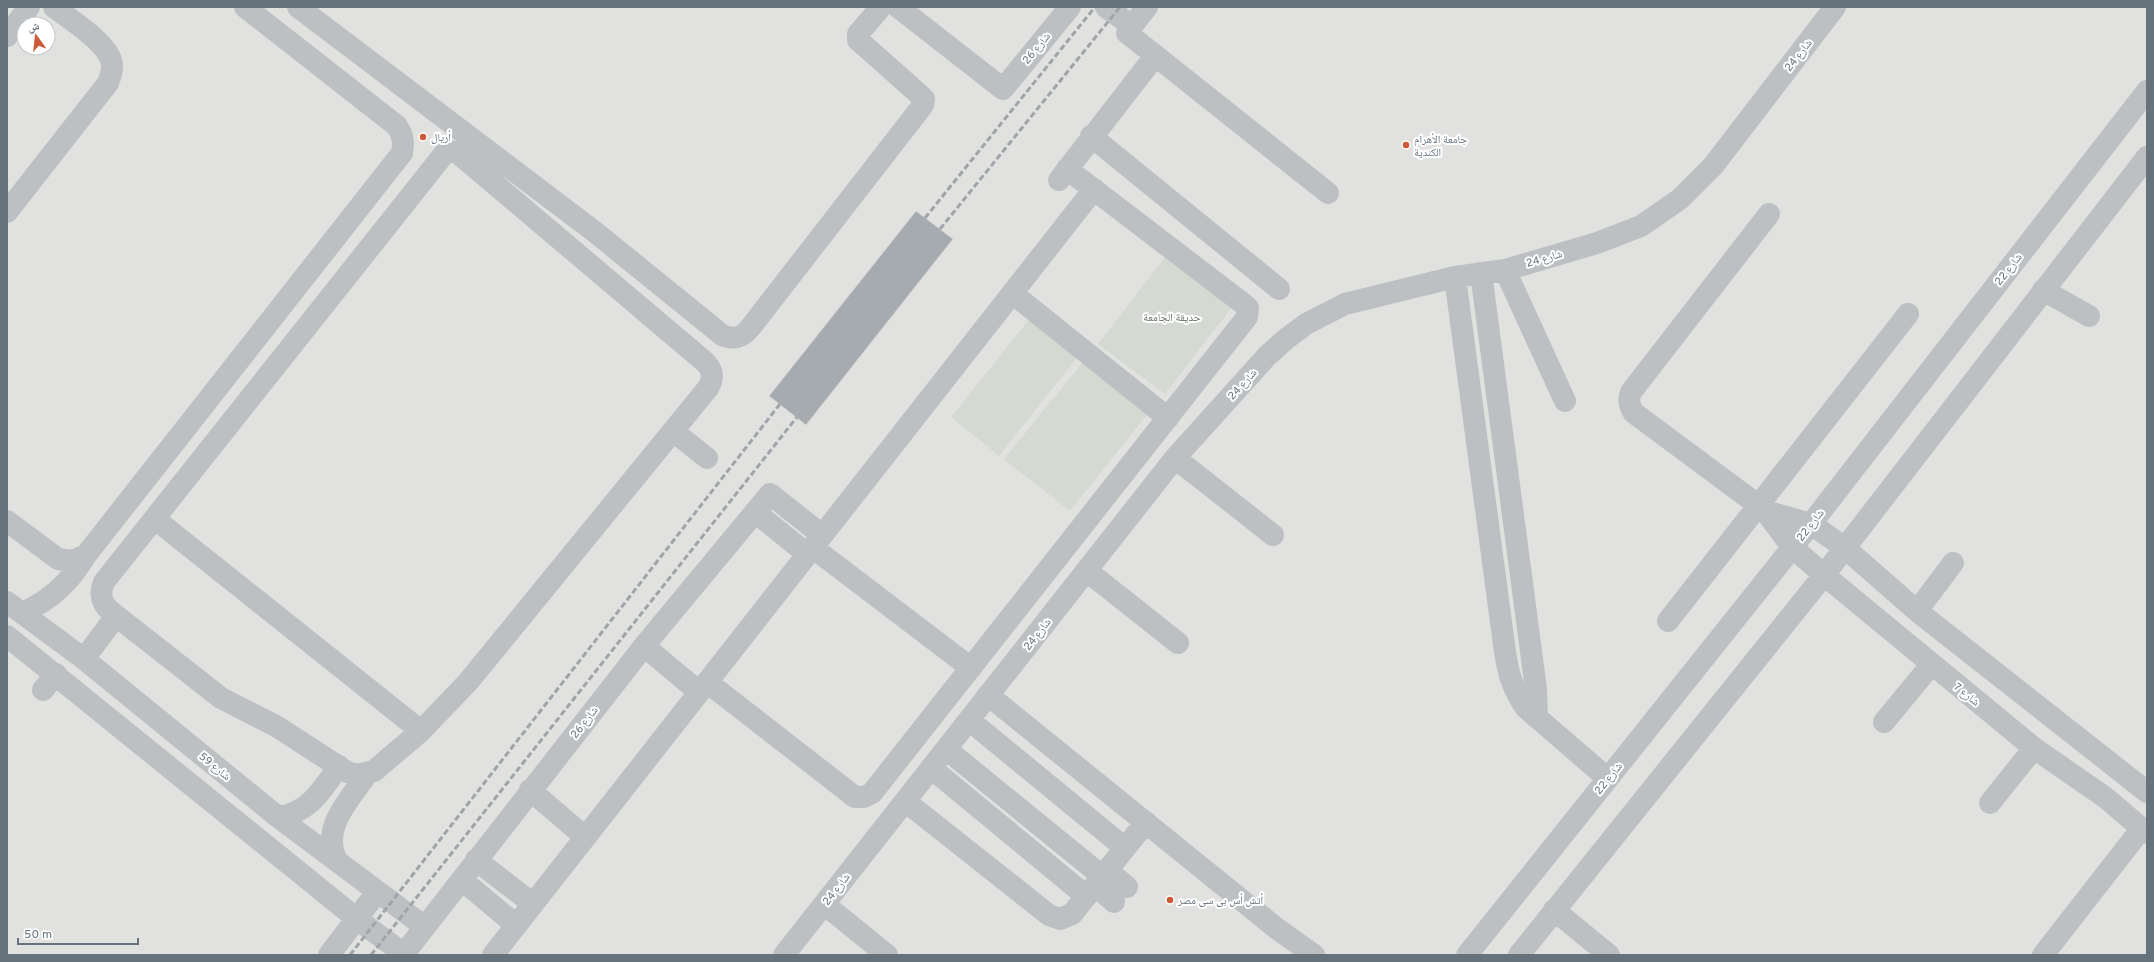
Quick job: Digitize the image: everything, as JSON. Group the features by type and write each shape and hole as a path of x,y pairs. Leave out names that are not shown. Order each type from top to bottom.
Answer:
{"street":[{"path":"7,36 29,7"},
{"path":"7,212 108,82 112,67 108,52 54,7"},
{"path":"15,607 48,600 70,580 86,555 402,153 404,143 402,134 397,126 245,7"},
{"path":"298,7 595,232 722,335 734,338 740,337 750,328 923,105 924,99 858,40 858,34 880,7"},
{"name":"شارع 26","path":"898,7 1003,89 1070,7"},
{"path":"1106,7 1155,56 1328,193"},
{"path":"1129,30 1147,7"},
{"name":"شارع 24","path":"787,954 824,904 1175,458 1267,356 1306,324 1345,304 1455,277 1505,270 1597,243 1641,226 1680,199 1713,166 1835,7"},
{"path":"644,646 855,797 864,797 872,793 1249,313 1248,308 1094,189 1063,175 1091,136 1155,56"},
{"name":"شارع 22","path":"1467,955 1811,524 2094,157 2147,91"},
{"path":"1091,136 1279,289"},
{"path":"450,151 458,153 709,366 712,377 711,383 673,431 487,661 421,731 381,766 366,774 356,775 347,772 276,726 220,698 104,605 101,590 104,582 155,519 444,154 450,151"},
{"path":"1519,955 1824,575 2147,157"},
{"path":"493,955 1094,189"},
{"path":"1769,214 1636,386 1629,397 1634,413 1762,508 1811,524 1845,548 1917,611 2145,785"},
{"path":"1505,270 1565,401"},
{"path":"1481,273 1535,682 1537,718"},
{"path":"1455,277 1507,667 1517,695 1537,718 1608,778"},
{"path":"2043,290 2088,316"},
{"path":"1012,294 1168,418"},
{"path":"1668,621 1762,508 1908,314"},
{"path":"673,431 708,458"},
{"path":"1175,458 1273,535"},
{"name":"شارع 26","path":"408,953 425,927 530,790 644,646 770,494 814,546"},
{"name":"شارع 7","path":"1762,508 1792,547 1824,575 2034,748 2106,798 2144,831"},
{"path":"755,512 814,546 970,668"},
{"path":"155,519 421,731"},
{"path":"7,521 58,558 72,561 86,555"},
{"path":"1917,611 1953,562"},
{"path":"1086,571 1178,643"},
{"name":"شارع 59","path":"15,607 84,659 278,817 425,927"},
{"path":"84,659 116,616"},
{"path":"7,636 56,674 357,919 408,953"},
{"path":"1884,722 1931,664"},
{"path":"43,690 56,674"},
{"path":"988,695 1276,928 1314,955"},
{"path":"969,720 1125,848"},
{"path":"1990,803 2034,748"},
{"path":"946,749 1098,882"},
{"path":"278,817 288,816 305,808 318,794 339,766"},
{"path":"931,768 1098,882 1120,894"},
{"path":"337,861 330,842 334,822 366,774"},
{"path":"530,790 585,837"},
{"path":"905,801 1049,915 1060,919 1072,914 1146,822"},
{"path":"2043,955 2144,831"},
{"path":"476,860 533,904"},
{"path":"462,880 516,925"},
{"path":"329,955 377,892"},
{"path":"824,904 887,955"},
{"path":"1554,910 1609,955"}],"shaded area":[{"path":"7,7 2147,7 2147,955 7,955"}],"green space":[{"name":"حديقة الجامعة","path":"1166,256 1233,306 1165,394 1098,344"},
{"path":"1031,317 1079,355 999,456 951,417"},
{"path":"1086,358 1151,410 1070,511 1004,459"}],"building":[{"path":"916,211 953,239 806,425 769,396"}],"railway":[{"path":"925,218 1095,7"},
{"path":"940,229 1120,7"},
{"path":"350,955 780,404"},
{"path":"371,955 797,417"}],"place":[{"name":"أريال","path":"423,137"},
{"name":"جامعة الأهرام الكندية","path":"1406,145"},
{"name":"أتش أس بى سى مصر","path":"1170,900"}]}
